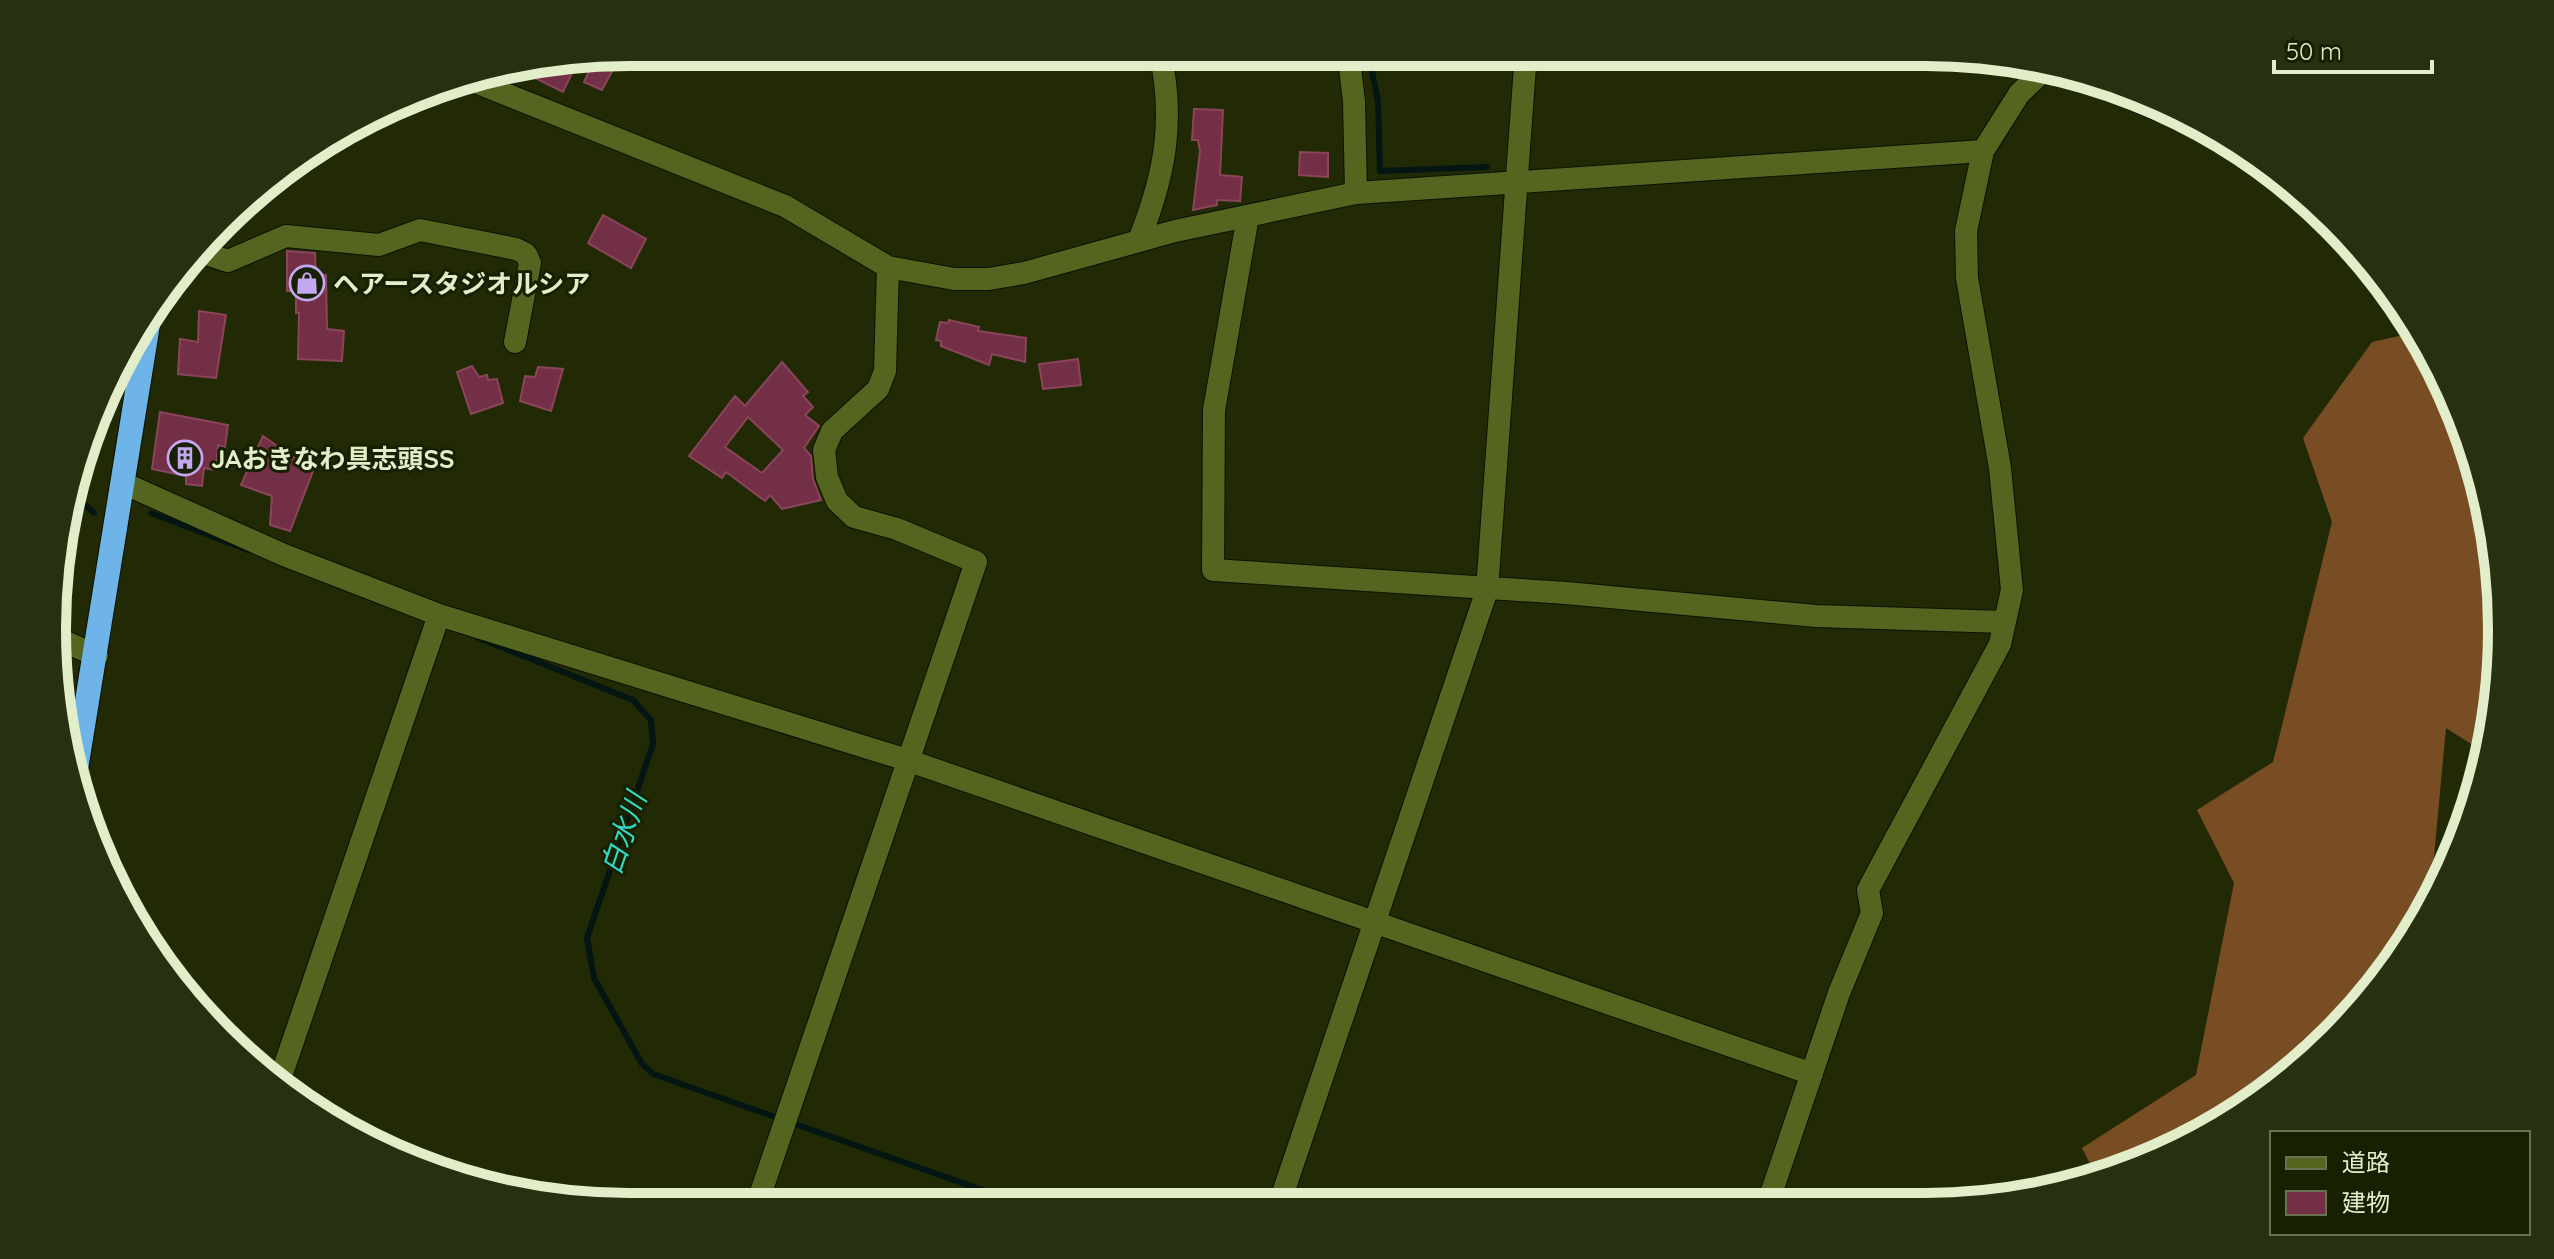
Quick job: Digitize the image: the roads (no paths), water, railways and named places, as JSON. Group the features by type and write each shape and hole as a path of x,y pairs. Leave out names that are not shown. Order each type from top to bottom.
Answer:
{"highway":[{"path":"79,750 145,341"}],"street":[{"path":"1139,240 1159,191 1165,151 1168,111 1162,66"},
{"path":"1350,66 1354,101 1356,193"},
{"path":"1283,1193 1487,590 1525,66"},
{"path":"1771,1193 1839,993 1872,913 1868,890 2000,644 2012,590 2000,468 1967,278 1966,231 1983,151 2019,94 2036,77"},
{"path":"500,82 785,206 888,267 924,277 989,279 1061,264 1139,240 1356,193 1983,151"},
{"path":"1248,216 1214,410 1213,570 1566,593 1816,616 2005,622"},
{"path":"209,255 228,261 286,236 379,245 420,230 516,249 526,254 530,263 515,342"},
{"path":"761,1193 976,562 897,529 854,517 837,501 827,477 824,450 832,431 878,389 885,371 888,267"},
{"path":"123,483 284,555 439,615 907,760 1812,1074"},
{"path":"282,1074 439,615"},
{"path":"66,642 97,656"}],"waterway":[{"path":"1371,66 1378,101 1380,171 1487,167"},
{"name":"白水川","path":"81,501 94,513"},
{"name":"白水川","path":"151,513 248,550"},
{"name":"白水川","path":"479,638 633,700 651,720 653,744 587,938 594,978 642,1064 653,1074 991,1193"}],"place":[{"name":"ヘアースタジオルシア","path":"307,283"},
{"name":"JAおきなわ具志頭SS","path":"185,458"}]}
